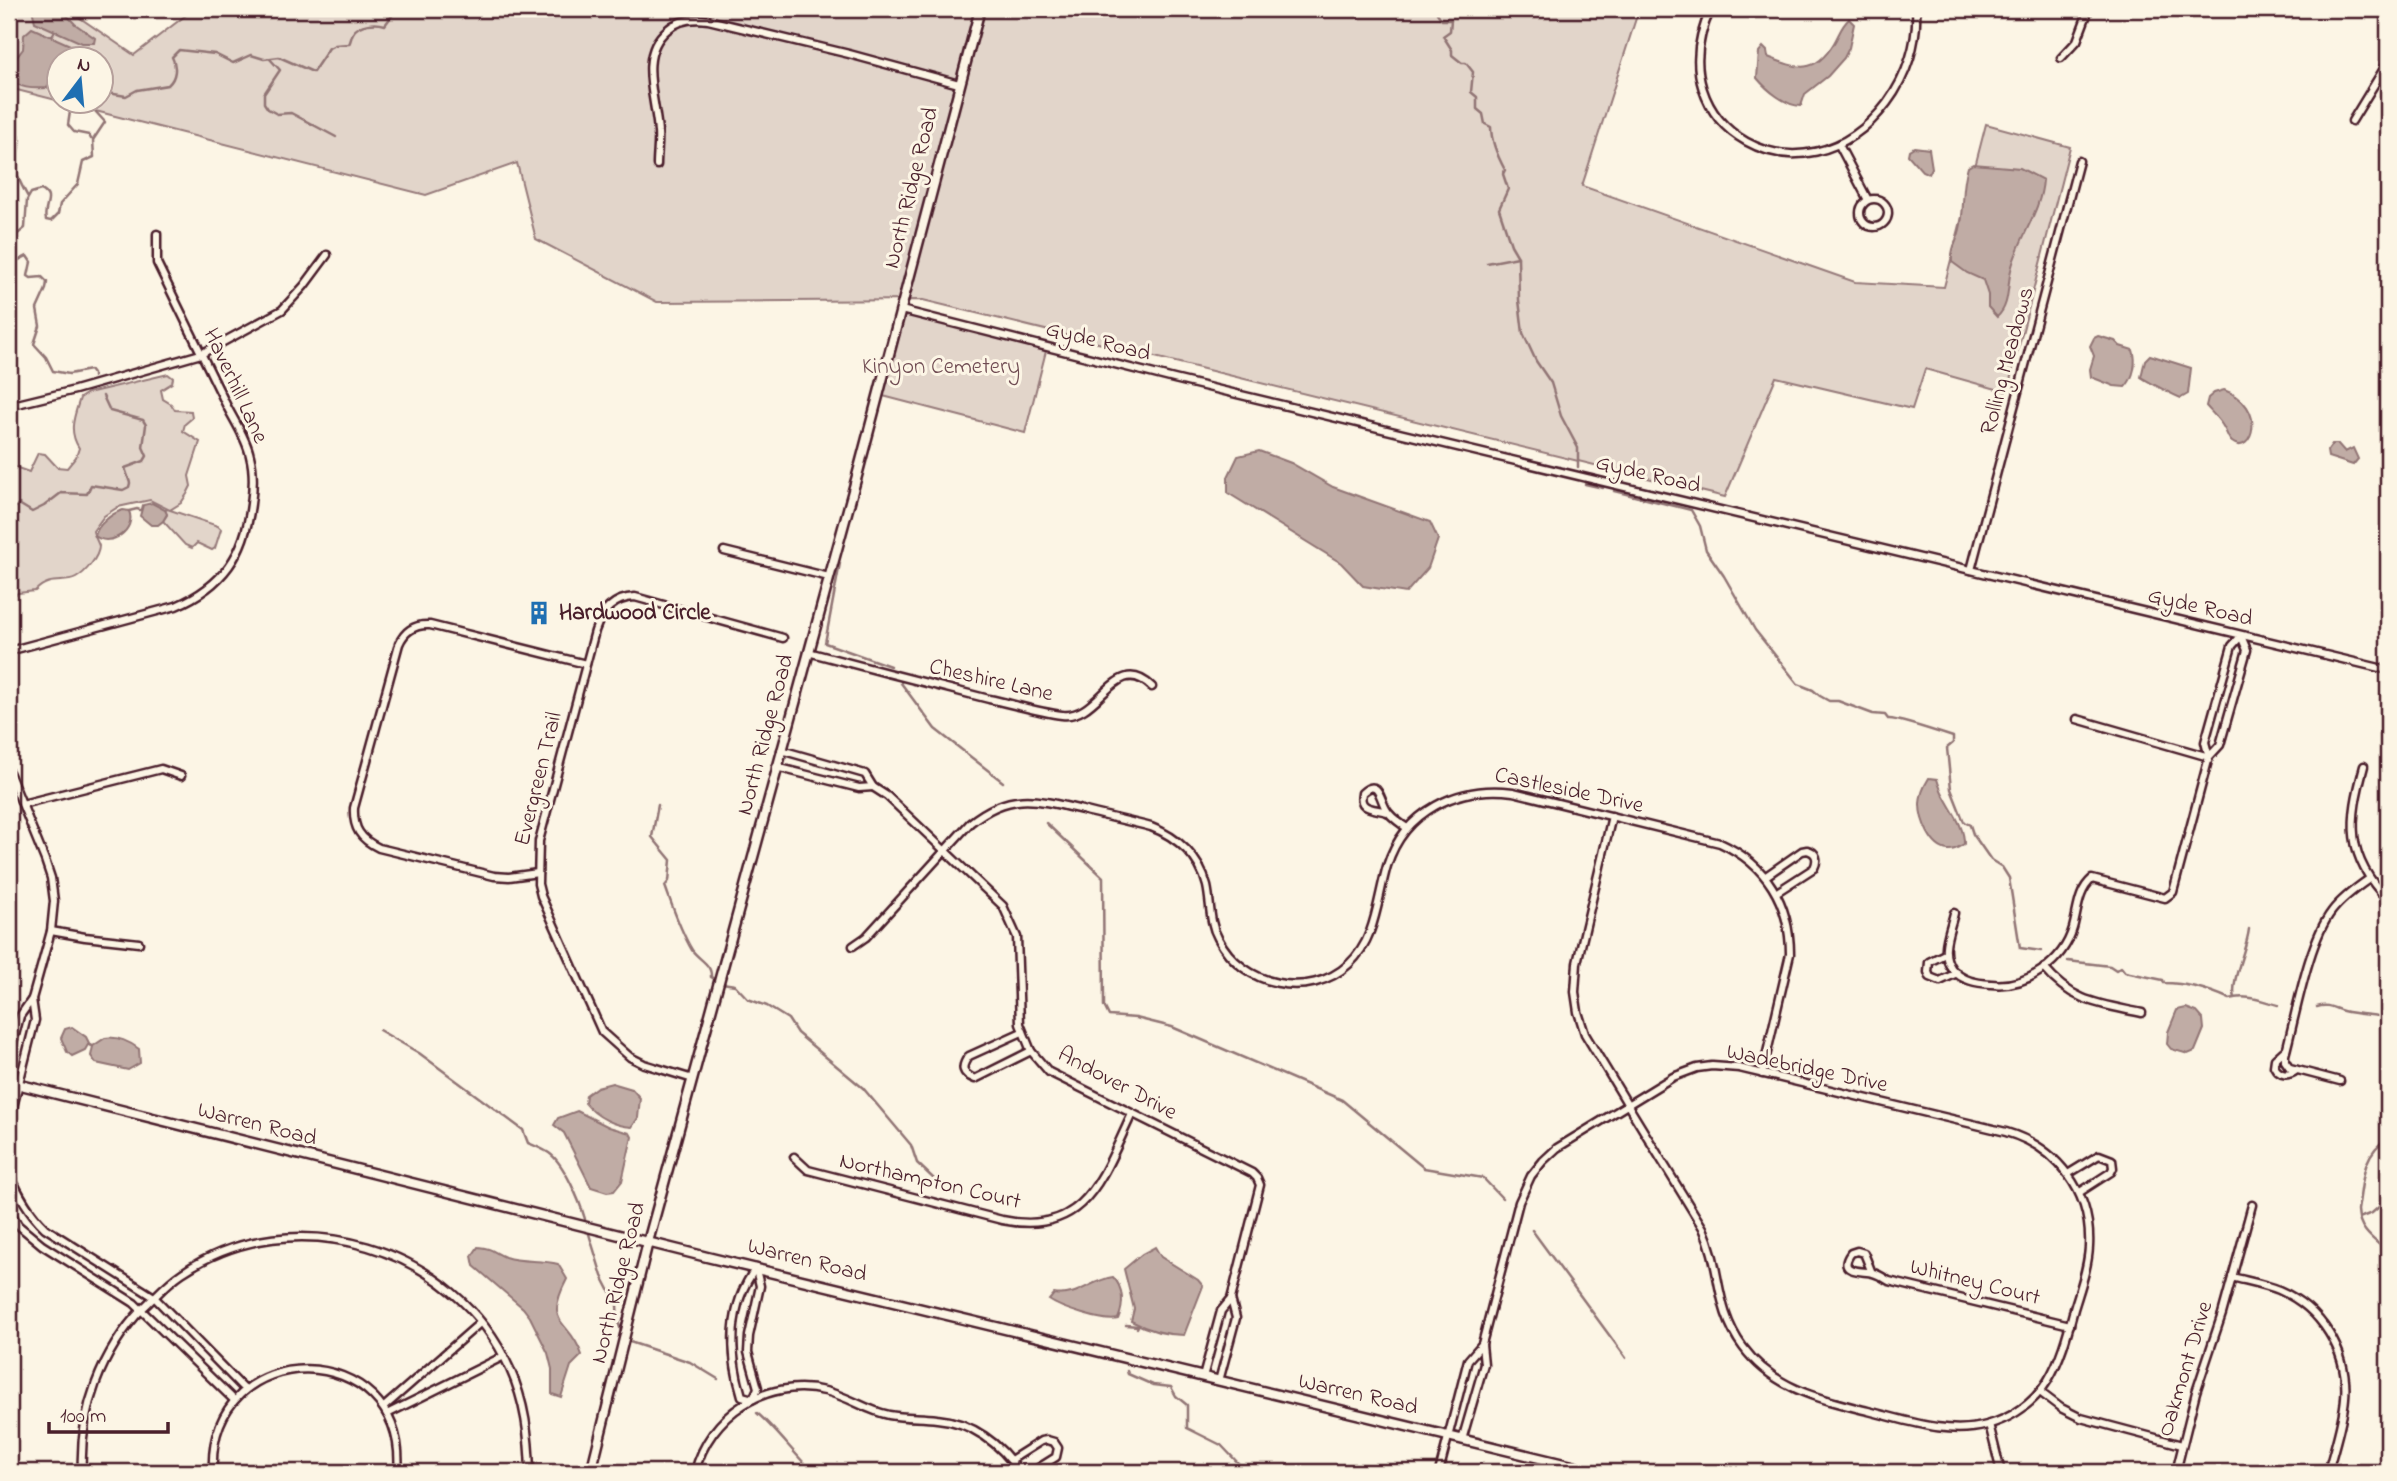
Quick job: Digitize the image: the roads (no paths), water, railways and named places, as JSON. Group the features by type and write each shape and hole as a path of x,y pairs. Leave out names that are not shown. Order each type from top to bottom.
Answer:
{"street":[{"name":"North Ridge Road","path":"591,1472 648,1242 980,9"},
{"path":"1710,9 1698,55 1701,85 1711,109 1745,140 1764,150 1785,155 1808,155 1839,145 1876,117 1897,89 1911,56 1917,22 1916,9"},
{"path":"2061,58 2077,41 2089,9"},
{"path":"657,165 658,134 650,72 651,57 662,34 684,20 708,20 959,84"},
{"path":"2352,121 2388,62"},
{"path":"1839,145 1868,200"},
{"name":"Rolling Meadows","path":"1971,570 2079,161"},
{"path":"1879,199 1887,206 1888,217 1881,225 1870,226 1862,219 1861,208 1868,200 1879,199"},
{"name":"Haverhill Lane","path":"9,651 190,600 209,588 235,559 248,530 253,492 250,456 157,263 157,234"},
{"path":"9,406 201,354 282,310 327,255"},
{"name":"Gyde Road","path":"901,310 1174,379 2388,670"},
{"path":"724,551 829,577"},
{"name":"Evergreen Trail","path":"693,1079 643,1064 630,1057 602,1032 541,896 538,873 539,841 595,631 603,612 616,600 635,597 783,638"},
{"path":"538,873 499,877 379,848 365,840 356,829 354,808 399,644 405,632 411,628 430,625 586,664"},
{"path":"1954,913 1945,954 1950,966 1957,974 1977,983 1996,985 2022,980 2044,968 2065,947 2084,886 2092,879 2165,898 2173,892 2209,757 2220,745 2247,650 2241,636 2232,646 2205,742 2209,757"},
{"name":"Cheshire Lane","path":"808,652 1069,716 1087,709 1117,680 1124,677 1143,679 1152,687"},
{"path":"2077,719 2209,757"},
{"name":"Andover Drive","path":"781,750 865,774 873,787 887,796 1003,906 1017,937 1022,1032 1041,1065 1058,1078 1252,1173 1257,1178 1260,1185 1231,1299 1222,1311 1203,1377"},
{"path":"776,766 859,788 873,787"},
{"path":"2364,766 2354,802 2356,848 2369,878 2388,900"},
{"path":"22,804 160,769 181,776"},
{"path":"9,772 51,877 54,901 51,931 32,999 20,1017 9,1058"},
{"path":"1387,812 1382,795 1376,789 1369,788 1362,793 1360,799 1367,809 1387,812 1407,828"},
{"name":"Castleside Drive","path":"853,946 866,937 979,816 1002,804 1028,799 1040,800 1164,832 1191,853 1200,869 1207,886 1217,938 1230,957 1248,972 1267,981 1305,985 1322,981 1337,973 1360,951 1374,920 1388,862 1407,828 1420,815 1460,794 1484,790 1513,792 1720,843 1746,857 1766,876 1777,892 1787,920 1790,954 1762,1074"},
{"name":"Wadebridge Drive","path":"1462,1440 1484,1364 1482,1345 1518,1202 1531,1176 1557,1148 1628,1104 1674,1077 1697,1068 1728,1066 2015,1135 2044,1150 2068,1174 2080,1192 2087,1217 2089,1246 2059,1363 2040,1392 2017,1412 1989,1424 1965,1429 1942,1428 1820,1399 1790,1388 1763,1368 1743,1347 1726,1318 1718,1294 1711,1248 1703,1228 1628,1104 1585,1034 1578,1012 1575,992 1577,963 1612,816"},
{"path":"1766,876 1802,851 1815,854 1817,859 1814,868 1777,892"},
{"path":"2340,1080 2290,1068 2285,1062 2286,1049 2324,923 2341,901 2369,878"},
{"path":"51,931 139,943"},
{"path":"1945,954 1929,962 1930,977 1934,980 1945,980 1957,974"},
{"path":"2044,968 2054,981 2071,995 2142,1013"},
{"path":"9,1123 35,1020 32,999"},
{"path":"1022,1032 969,1056 964,1063 963,1072 975,1079 1031,1051"},
{"path":"2286,1049 2275,1059 2274,1066 2284,1075 2297,1070"},
{"name":"Warren Road","path":"9,1082 648,1242 1597,1472"},
{"name":"Northampton Court","path":"794,1157 808,1171 1002,1220 1044,1222 1065,1215 1082,1204 1096,1189 1132,1114"},
{"path":"2068,1174 2099,1155 2112,1160 2111,1172 2080,1192"},
{"path":"9,1172 33,1216 45,1227 155,1297 244,1390"},
{"name":"Oakmont Drive","path":"2176,1472 2252,1205"},
{"path":"9,1209 18,1225 42,1245 118,1291 142,1310 234,1400"},
{"path":"82,1472 84,1427 94,1388 115,1344 134,1317 158,1291 183,1272 246,1244 288,1237 331,1238 368,1246 409,1262 459,1298 481,1322 504,1356 523,1406 529,1441 530,1472"},
{"path":"79,1268 87,1254"},
{"path":"753,1399 758,1388 748,1352 760,1286 756,1268"},
{"path":"753,1399 742,1396 737,1380 733,1363 733,1331 744,1284 756,1268"},
{"name":"Whitney Court","path":"1872,1273 1889,1280 2070,1325"},
{"path":"2232,1277 2278,1290 2303,1304 2317,1317 2336,1346 2344,1374 2345,1396 2328,1472"},
{"name":"Andover Drive","path":"1219,1381 1236,1318 1231,1299"},
{"path":"385,1410 481,1322"},
{"path":"182,1350 195,1339"},
{"name":"Wadebridge Drive","path":"1438,1472 1468,1360 1482,1345"},
{"path":"385,1410 504,1356"},
{"path":"213,1472 213,1450 217,1432 234,1400 259,1380 276,1373 310,1368 345,1376 360,1385 385,1410 396,1436 400,1457 398,1472"},
{"path":"695,1472 703,1449 720,1423 753,1399 787,1389 824,1390 888,1415 954,1422 987,1437 1011,1460 1019,1472"},
{"path":"2040,1392 2061,1408 2081,1418 2182,1445"},
{"path":"1989,1424 2000,1470"},
{"path":"1011,1460 1041,1441 1055,1442 1058,1448 1056,1457 1032,1472"}],"waterway":[{"path":"116,94 126,96 137,90 168,85 175,72 172,57 179,50 215,54 233,63 251,55 264,59 279,57 313,72 329,48 349,44 353,33 363,25 385,25 397,9"},
{"path":"1439,9 1437,13 1442,20 1451,20 1450,31 1443,36 1452,50 1452,55 1466,63 1473,72 1471,92 1477,97 1477,109 1483,114 1485,124 1491,127 1497,155 1505,170 1503,174 1508,189 1499,209 1518,257 1523,333 1536,361 1551,383 1561,416 1578,448 1578,467"},
{"path":"52,36 55,31"},
{"path":"270,59 280,70 264,94 264,103 268,109 277,114 291,113 336,137"},
{"path":"69,116 68,125 74,132 89,135 91,139"},
{"path":"9,241 25,228 27,200 31,193 41,190 48,196 46,220 51,221 58,214 60,204 78,184 83,162 94,157 93,140 105,122 100,116"},
{"path":"9,125 18,134 20,145 15,164 28,197"},
{"path":"9,265 27,256 31,262 28,276 42,277 47,282 37,309 40,326 34,344 46,357 53,371 69,374 90,370 93,377"},
{"path":"1487,263 1518,257"},
{"path":"9,512 19,504 32,512 61,493 87,494 91,485 123,490 129,487 125,468 144,461 147,456 143,447 146,425 143,420 110,411 103,396"},
{"path":"1585,484 1603,488"},
{"path":"1614,491 1691,510 1700,526 1706,550 1755,630 1798,684 1829,701 1838,701 1873,714 1885,715 1888,719 1953,737 1953,743 1947,748 1951,789 1964,822 1970,825 1991,860 2002,867 2009,878 2020,948 2041,951"},
{"path":"129,511 140,510"},
{"path":"9,526 12,533 9,543"},
{"path":"840,563 825,643 890,666"},
{"path":"901,683 935,729 1003,782"},
{"path":"658,805 652,837 671,860 669,881 665,886 688,942 707,965 711,977 716,980"},
{"path":"1046,823 1103,877 1104,1006 1109,1016 1136,1018 1172,1027 1342,1100 1424,1168 1483,1178 1502,1198"},
{"path":"2235,998 2235,983 2249,929"},
{"path":"2068,961 2110,966 2116,970 2121,967 2125,972 2163,980 2164,983 2198,988 2230,999 2248,998 2278,1005"},
{"path":"722,983 735,985 748,999 767,1006 788,1019 797,1033 863,1088 911,1145 917,1163 934,1179"},
{"path":"2317,1007 2328,1006 2388,1018"},
{"path":"379,1030 419,1053 523,1130 528,1143 555,1158 571,1183 585,1219"},
{"path":"89,1045 93,1046"},
{"path":"2388,1138 2379,1145 2368,1161 2358,1210 2364,1229 2388,1252"},
{"path":"2359,1218 2372,1213 2388,1199"},
{"path":"1532,1230 1626,1358"},
{"path":"589,1234 602,1276 617,1305 622,1333"},
{"path":"1126,1325 1138,1326 1137,1328"},
{"path":"627,1341 690,1362 718,1379"},
{"path":"1127,1371 1128,1374 1153,1385 1171,1387 1176,1396 1187,1405 1187,1428 1221,1445 1241,1466 1251,1472"},
{"path":"757,1413 813,1472"}],"place":[{"name":"Hardwood Circle","path":"539,613"}],"park label":[{"name":"Kinyon Cemetery","path":"941,367"}]}
